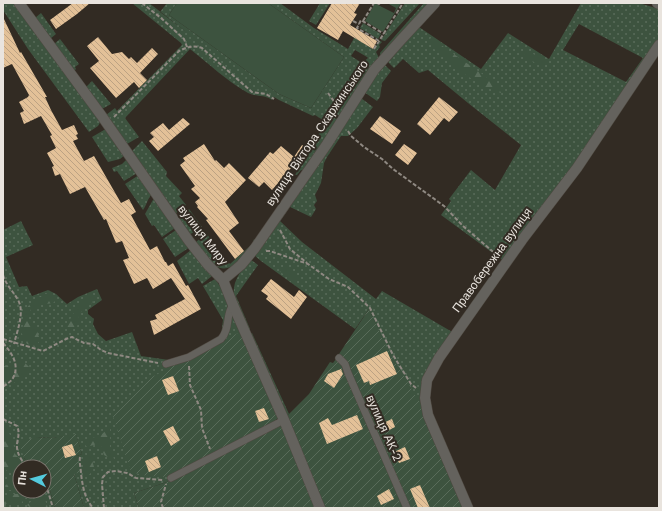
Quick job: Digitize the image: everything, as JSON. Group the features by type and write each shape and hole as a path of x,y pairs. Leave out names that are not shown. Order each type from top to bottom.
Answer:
{"street":[{"name":"вулиця Миру","path":"19,3 107,123 189,241 208,265 223,280 232,305 284,420 320,508"},
{"name":"вулиця Віктора Скаржинського","path":"223,280 240,265 254,248 342,122 374,70 435,3"},
{"name":"Правобережна вулиця","path":"468,508 428,415 425,398 428,380 438,358 506,263 577,168 659,45"}],"lane":[{"path":"166,364 189,357 221,339 228,328 230,308 232,305"},
{"name":"вулиця АК-2","path":"339,358 345,364 407,508"},
{"path":"171,478 284,420"}],"path":[{"path":"142,3 184,39 187,47"},
{"path":"363,22 374,3"},
{"path":"374,49 403,3"},
{"path":"379,41 357,28 361,20 384,34"},
{"path":"353,21 359,24"},
{"path":"107,123 121,111 179,52 187,47 195,46 202,48 252,92 266,94 274,99"},
{"path":"328,93 338,108 342,122 355,140 444,206 463,226 506,263"},
{"path":"275,218 290,249 329,279 348,287 370,308 393,355 411,384 425,398"},
{"path":"254,248 261,252 270,251 308,264"},
{"path":"3,275 5,282 19,300 21,313 14,344"},
{"path":"3,339 14,344 43,351 72,337 84,343 93,344 108,353 166,364"},
{"path":"3,342 10,351 16,364 12,379 3,387"},
{"path":"183,359 189,365 190,385 201,410 202,428 212,457"},
{"path":"3,419 17,426 19,437 17,450 21,459"},
{"path":"80,457 79,462 82,485 85,496 93,508"},
{"path":"104,508 102,484 103,477 108,472 116,470 144,480 161,480 171,478"},
{"path":"163,508 161,502 165,487 171,478"}],"green space":[{"path":"3,3 15,3 101,121 98,126 89,132 28,49 3,10"},
{"path":"132,3 149,3 160,12 167,3 177,3 169,15 279,94 311,108 344,57 268,3 280,3 314,28 348,49 358,31 361,32 357,39 373,49 380,41 382,42 376,52 379,58 304,171 301,170 297,175 295,175 326,122 315,115 313,116 274,97 272,100 248,93 225,78 190,49 125,118 139,137 127,144 106,115 115,108 117,111 182,45","holes":["355,50 368,58 362,63 351,56"]},
{"path":"177,3 268,3 344,57 311,108 279,94 169,15"},
{"path":"320,3 330,3 316,25 309,21"},
{"path":"375,3 394,13 396,8 387,3 401,3 383,32 365,21"},
{"path":"405,3 420,3 385,41 381,40"},
{"path":"424,3 429,3 380,56 380,53"},
{"path":"581,3 639,3 659,9 659,44 505,262 441,215 451,201 449,199 471,170 495,190 521,145 428,70 419,73 403,59 394,68 388,62 419,27 481,69 508,33 549,59","holes":["579,24 643,58 626,82 563,50"]},
{"path":"41,13 56,34 50,39 35,18"},
{"path":"363,23 381,34 378,39 360,28"},
{"path":"431,38 485,76 503,91 501,93 491,89 464,74 432,47 429,40"},
{"path":"60,39 79,64 75,67 76,69 74,71 54,44"},
{"path":"524,49 546,61 548,63 547,65 529,60 523,51"},
{"path":"385,65 391,71 382,83 380,97 377,101 364,92 376,74"},
{"path":"92,81 111,104 102,109 86,87"},
{"path":"361,98 373,107 357,128 348,136 341,136 327,157 324,163 321,183 315,195 317,201 314,205 316,209 311,217 290,207 280,221 302,242 376,299 382,291 454,333 424,387 457,508 369,309 355,329 253,254"},
{"path":"104,130 107,130 125,155 120,159 108,162 92,137"},
{"path":"142,141 167,172 166,176 182,193 179,196 186,205 175,214 132,151"},
{"path":"127,159 137,173 124,181 117,171 114,172 112,168 122,164"},
{"path":"139,175 152,194 143,210 125,184"},
{"path":"154,198 175,228 162,237 154,225 152,226 145,214"},
{"path":"189,209 202,227 189,235 178,219"},
{"path":"21,221 33,245 6,257 19,287 27,286 32,296 48,290 56,294 67,304 78,297 97,289 102,300 88,310 88,314 94,319 93,324 98,334 106,341 132,332 141,356 169,360 190,354 192,351 221,336 223,320 203,286 215,279 220,286 229,308 221,342 231,313 278,418 171,476 170,481 134,493 139,508 84,508 74,474 77,456 82,454 76,435 51,438 37,437 25,459 12,459 12,499 52,499 52,498 55,508 3,508 3,230"},
{"path":"176,230 190,247 175,257 163,239"},
{"path":"206,233 230,264 252,244 254,239 256,240 239,261 228,268 222,268 215,266 195,243"},
{"path":"191,250 212,276 202,284 198,278 189,284 177,261"},
{"path":"250,259 258,265 236,296 250,329 247,331 235,301 234,289 238,276"},
{"path":"279,268 291,270 298,280 290,279 279,271"},
{"path":"49,293 54,296 56,300 53,303 40,305 31,309 28,318 36,328 40,340 36,346 27,344 21,332 25,311 33,301 40,296"},
{"path":"94,295 97,297 95,300 78,316 81,321 75,328 67,327 72,316 81,303"},
{"path":"369,309 387,348 423,408 467,508 410,508 346,361 339,354"},
{"path":"240,332 278,418 267,427 170,477 147,476 131,472 113,416 150,378"},
{"path":"252,333 289,414 287,416 249,334"},
{"path":"21,359 29,367 25,375 19,380 3,387 3,367"},
{"path":"336,359 344,365 404,508 323,508 287,416 309,394 330,362 333,363"},
{"path":"282,425 317,508 139,508 134,493 170,481"},
{"path":"6,427 13,441 15,454 19,459 12,459 12,468 8,468 3,476 3,429"},
{"path":"110,428 110,447 113,460 104,455 100,443 87,447 84,443 88,439 99,436"},
{"path":"76,434 82,454 77,456 80,472 74,474 84,508 55,508 52,498 52,459 24,458 19,442 37,437 51,438"},
{"path":"86,457 91,457 94,467 90,474 87,475 83,471 83,462"},
{"path":"12,468 12,490 6,490 5,488 11,475"},
{"path":"11,494 12,499 24,499 21,504 6,504 5,508 3,508 3,496"},
{"path":"34,499 45,499 48,508 34,508 27,505"}],"building":[{"path":"73,3 90,3 56,29 50,20"},
{"path":"332,3 360,3 354,13 357,14 350,25 377,41 373,49 343,31 338,40 317,28"},
{"path":"3,17 20,53 21,52 47,97 45,97 62,130 74,125 78,134 76,135 78,139 73,141 84,161 94,156 121,203 129,199 136,212 131,215 150,250 157,246 168,266 173,263 186,286 188,285 201,309 154,335 150,321 157,319 155,315 185,299 171,278 153,289 147,278 134,284 123,260 129,258 122,241 116,243 106,219 104,220 85,187 70,194 60,174 55,176 52,167 54,166 47,153 56,148 50,136 52,135 41,116 24,124 20,113 24,111 19,102 29,95 12,64 3,68"},
{"path":"98,37 112,54 122,52 129,59 131,57 137,63 152,48 158,54 140,73 147,80 139,88 134,82 116,98 90,68 99,61 87,46"},
{"path":"439,97 458,112 449,122 444,118 430,135 417,124"},
{"path":"380,116 401,131 392,144 370,129"},
{"path":"183,118 190,124 158,151 149,141 154,137 150,133 163,123 169,130"},
{"path":"204,144 215,161 216,160 224,168 229,163 246,180 225,202 239,223 229,231 244,251 235,259 206,220 208,219 197,207 198,206 195,202 200,198 191,189 195,186 180,165 185,161 183,158"},
{"path":"404,144 417,153 408,165 395,155"},
{"path":"302,145 309,150 297,170 292,167 272,190 264,182 259,187 248,178 270,152 273,154 281,146 294,157"},
{"path":"271,279 294,297 299,290 307,297 291,319 266,299 268,296 261,291"},
{"path":"387,351 397,374 370,385 369,381 364,383 356,365"},
{"path":"341,369 343,374 334,388 324,381 328,374"},
{"path":"173,376 179,391 168,395 162,380"},
{"path":"264,408 269,419 259,422 255,411"},
{"path":"357,415 363,429 327,444 319,423 328,418 332,425"},
{"path":"392,419 395,427 385,432 381,424"},
{"path":"173,426 180,440 171,446 163,431"},
{"path":"72,444 76,455 65,458 62,447"},
{"path":"405,447 410,459 399,463 394,452"},
{"path":"157,456 161,467 149,472 145,461"},
{"path":"420,485 430,508 418,508 410,489"},
{"path":"389,489 394,499 381,505 377,496"}]}
